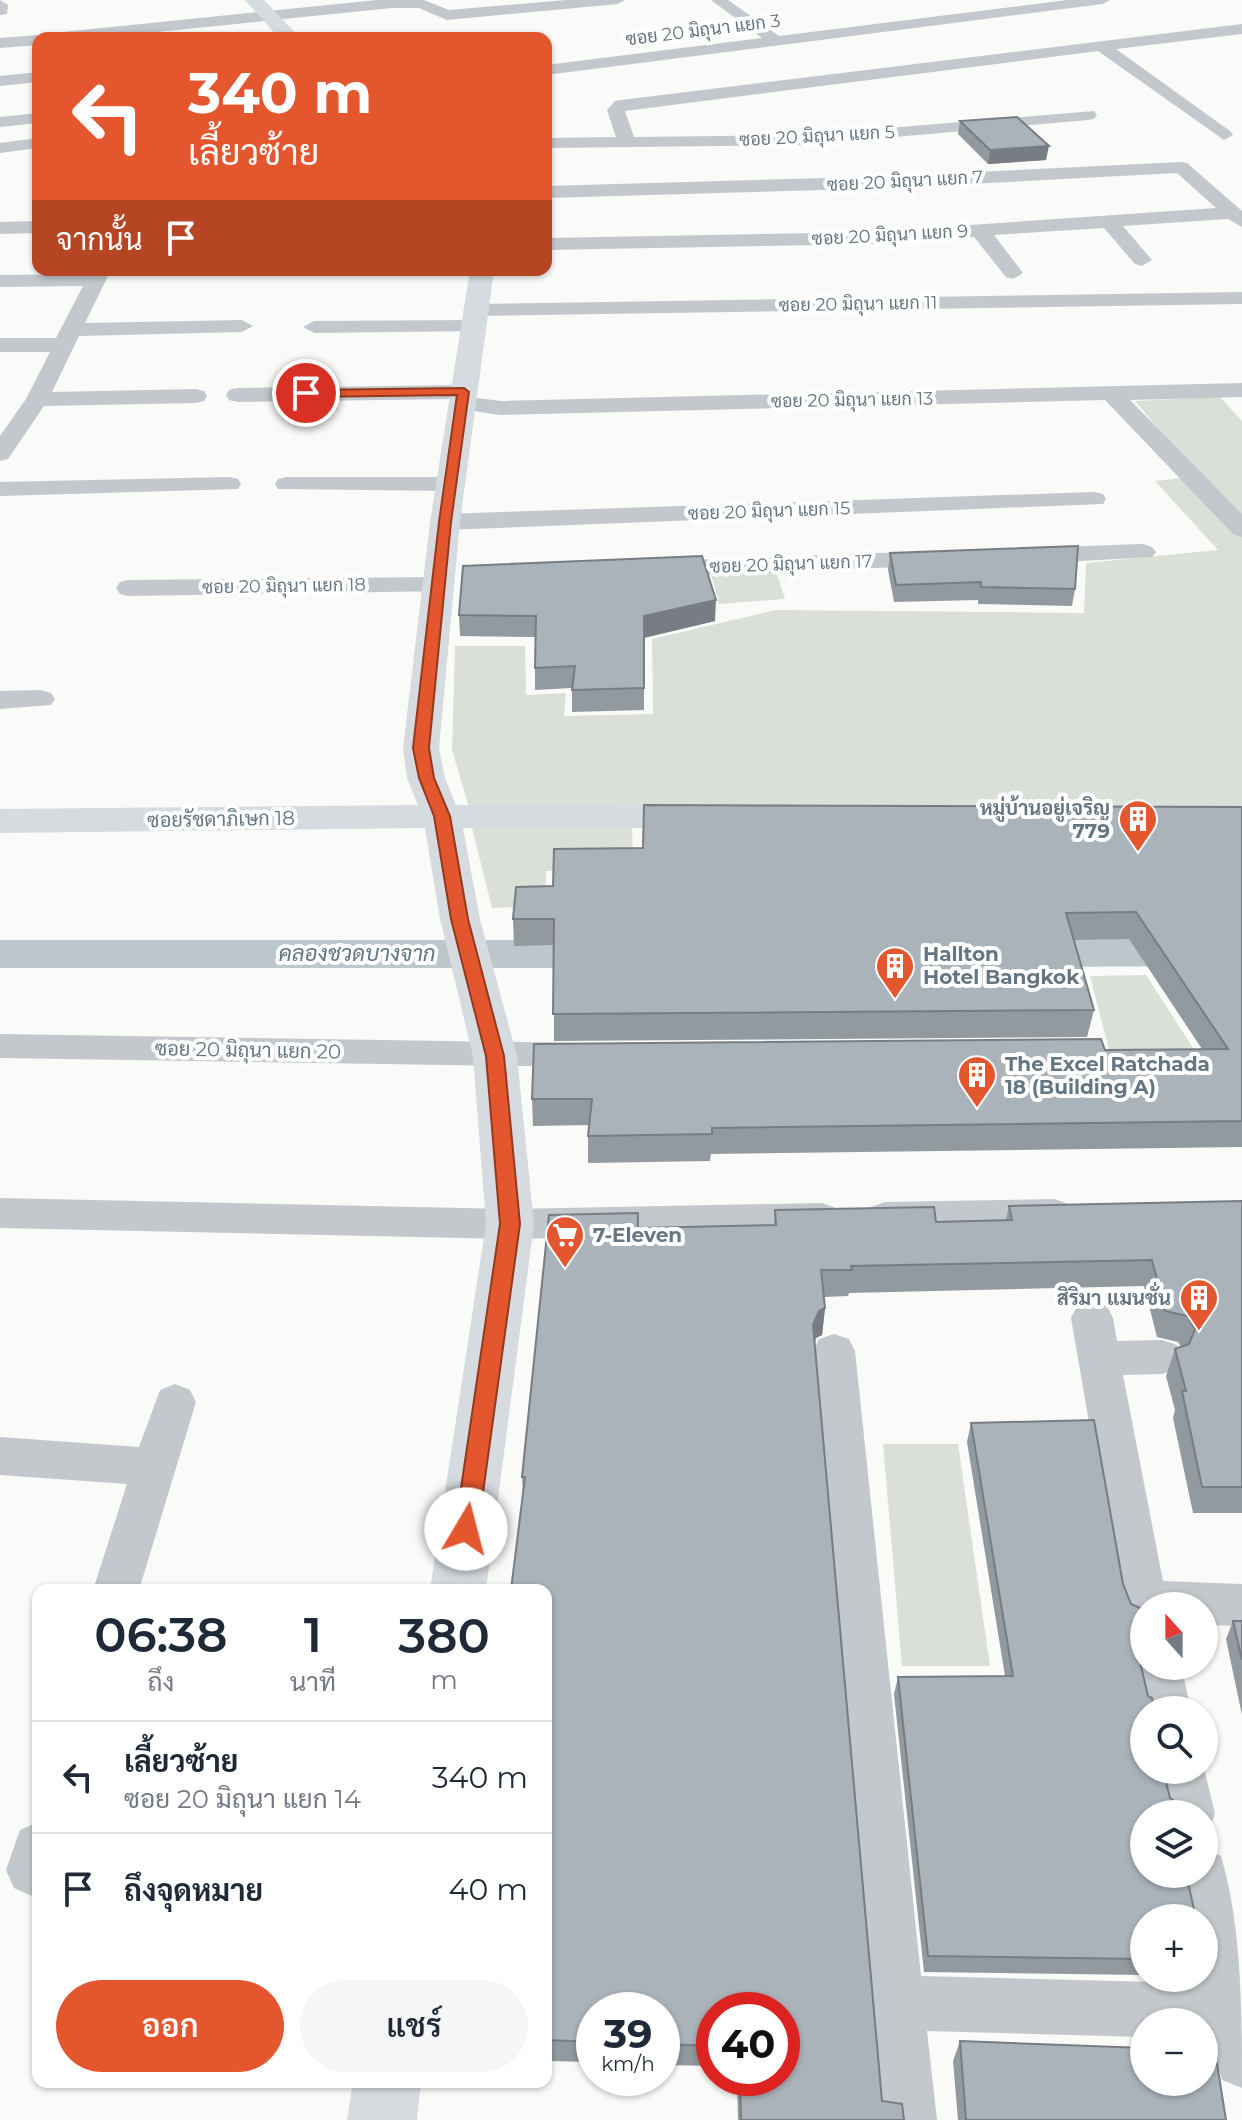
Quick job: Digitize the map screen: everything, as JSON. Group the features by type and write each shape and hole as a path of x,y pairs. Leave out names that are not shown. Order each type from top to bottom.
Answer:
{"street":[{"path":"254,0 283,32"},
{"path":"111,32 392,3 422,4 447,15 618,0"},
{"path":"718,0 776,41"},
{"name":"ซอย 20 มิถุนา แยก 3","path":"552,69 1103,0"},
{"path":"889,7 919,24"},
{"path":"627,142 616,110 621,105 1242,29"},
{"path":"1207,34 1230,48"},
{"path":"0,43 32,40"},
{"path":"1101,46 1224,135"},
{"path":"0,81 32,78"},
{"path":"962,113 993,127"},
{"name":"ซอย 20 มิถุนา แยก 5","path":"552,143 804,140 948,126 993,127 1088,115"},
{"path":"0,122 32,119"},
{"path":"948,126 961,139"},
{"path":"0,148 32,144"},
{"name":"ซอย 20 มิถุนา แยก 7","path":"552,192 831,184 1181,167 1238,217"},
{"path":"831,184 842,207"},
{"name":"ซอย 20 มิถุนา แยก 9","path":"552,244 870,238 1238,217"},
{"path":"1109,222 1142,260"},
{"path":"0,228 32,227"},
{"path":"980,231 1013,273"},
{"path":"0,281 82,276"},
{"path":"0,454 33,406 98,276"},
{"path":"459,1584 510,1224 495,1056 460,919 442,816 426,778 421,748 445,522 481,276"},
{"name":"ซอย 20 มิถุนา แยก 11","path":"314,327 473,318 1242,298"},
{"path":"0,345 67,337 242,326"},
{"name":"ซอย 20 มิถุนา แยก 13","path":"237,395 463,398 500,408 1242,390"},
{"path":"1113,395 1242,529"},
{"path":"0,412 33,406 196,396"},
{"path":"0,489 229,484"},
{"path":"287,484 451,484"},
{"name":"ซอย 20 มิถุนา แยก 15","path":"445,522 1094,499"},
{"path":"1002,557 1143,552"},
{"name":"ซอย 20 มิถุนา แยก 17","path":"627,570 955,559"},
{"path":"439,581 471,576"},
{"name":"ซอย 20 มิถุนา แยก 18","path":"129,588 439,581"},
{"path":"0,700 41,699"},
{"name":"ซอยรัชดาภิเษก 18","path":"0,821 442,816 737,817"},
{"name":"ซอย 20 มิถุนา แยก 20","path":"0,1046 495,1056 622,1055"},
{"path":"0,1213 510,1224 1083,1213"},
{"path":"1142,1592 1096,1338 1162,1357"},
{"path":"834,1351 908,2120"},
{"path":"118,1584 152,1467 175,1402"},
{"path":"0,1456 152,1467"},
{"path":"1218,1605 1242,1605"},
{"path":"897,2003 1239,2028 1206,1888"},
{"path":"382,2120 386,2088"}],"shaded area":[{"path":"1220,397 1242,421 1242,806 469,807 452,750 455,646 525,646 526,695 566,693 564,716 653,714 652,639 776,610 1084,613 1086,563 1218,550 1155,481 1198,476 1135,401"},
{"path":"776,571 785,599 719,604 711,574"},
{"path":"632,823 633,871 546,871 545,906 492,908 471,824"},
{"path":"1146,975 1204,1065 1113,1065 1090,976"},
{"path":"883,1444 958,1444 990,1666 902,1666"}],"building":[{"path":"1017,117 1049,146 990,150 960,121"},
{"path":"1078,546 1075,589 981,587 981,582 896,585 890,553"},
{"path":"702,556 716,600 644,616 644,688 572,690 575,666 535,668 536,616 459,615 463,566"},
{"path":"644,805 1242,807 1242,1121 712,1128 712,1134 588,1136 592,1099 532,1099 534,1044 1101,1039 1105,1050 1228,1049 1136,912 1066,913 1094,1010 553,1014 554,919 513,919 516,887 553,886 554,849 643,848"},
{"path":"1242,1201 1242,1487 1202,1487 1182,1391 1186,1391 1175,1349 1189,1344 1195,1329 1187,1316 1165,1311 1152,1260 851,1266 852,1270 821,1270 825,1308 819,1311 813,1325 882,2101 902,2104 904,2120 741,2120 740,2096 800,2096 800,1992 696,1992 696,2045 680,2045 680,1992 576,1992 576,2041 552,2040 552,1584 512,1584 525,1477 522,1477 549,1215 638,1213 638,1228 776,1225 775,1210 934,1207 936,1222 1012,1220 1009,1206"},
{"path":"1094,1420 1123,1584 1130,1602 1130,1680 1144,1680 1148,1696 1130,1696 1130,1784 1166,1784 1173,1800 1130,1800 1130,1888 1189,1888 1193,1904 1130,1904 1130,1959 928,1956 898,1677 1013,1676 971,1423"},
{"path":"1233,1621 1242,1621 1242,1660"},
{"path":"960,2041 1130,2047 1130,2096 1218,2096 1218,2070 1226,2120 966,2120"}],"waterway":[{"name":"คลองชวดบางจาก","path":"1018,953 1242,952"},
{"name":"คลองชวดบางจาก","path":"0,954 614,954"}],"place":[{"name":"หมู่บ้านอยู่เจริญ 779","path":"1138,853"},
{"name":"Hallton Hotel Bangkok","path":"895,1000"},
{"name":"The Excel Ratchada 18 (Building A)","path":"977,1109"},
{"name":"7-Eleven","path":"565,1269"},
{"name":"สิริมา แมนชั่น","path":"1199,1332"}],"route":[{"path":"306,393 464,392 445,522 421,748 426,778 442,816 460,919 495,1056 510,1224 466,1529"}]}
